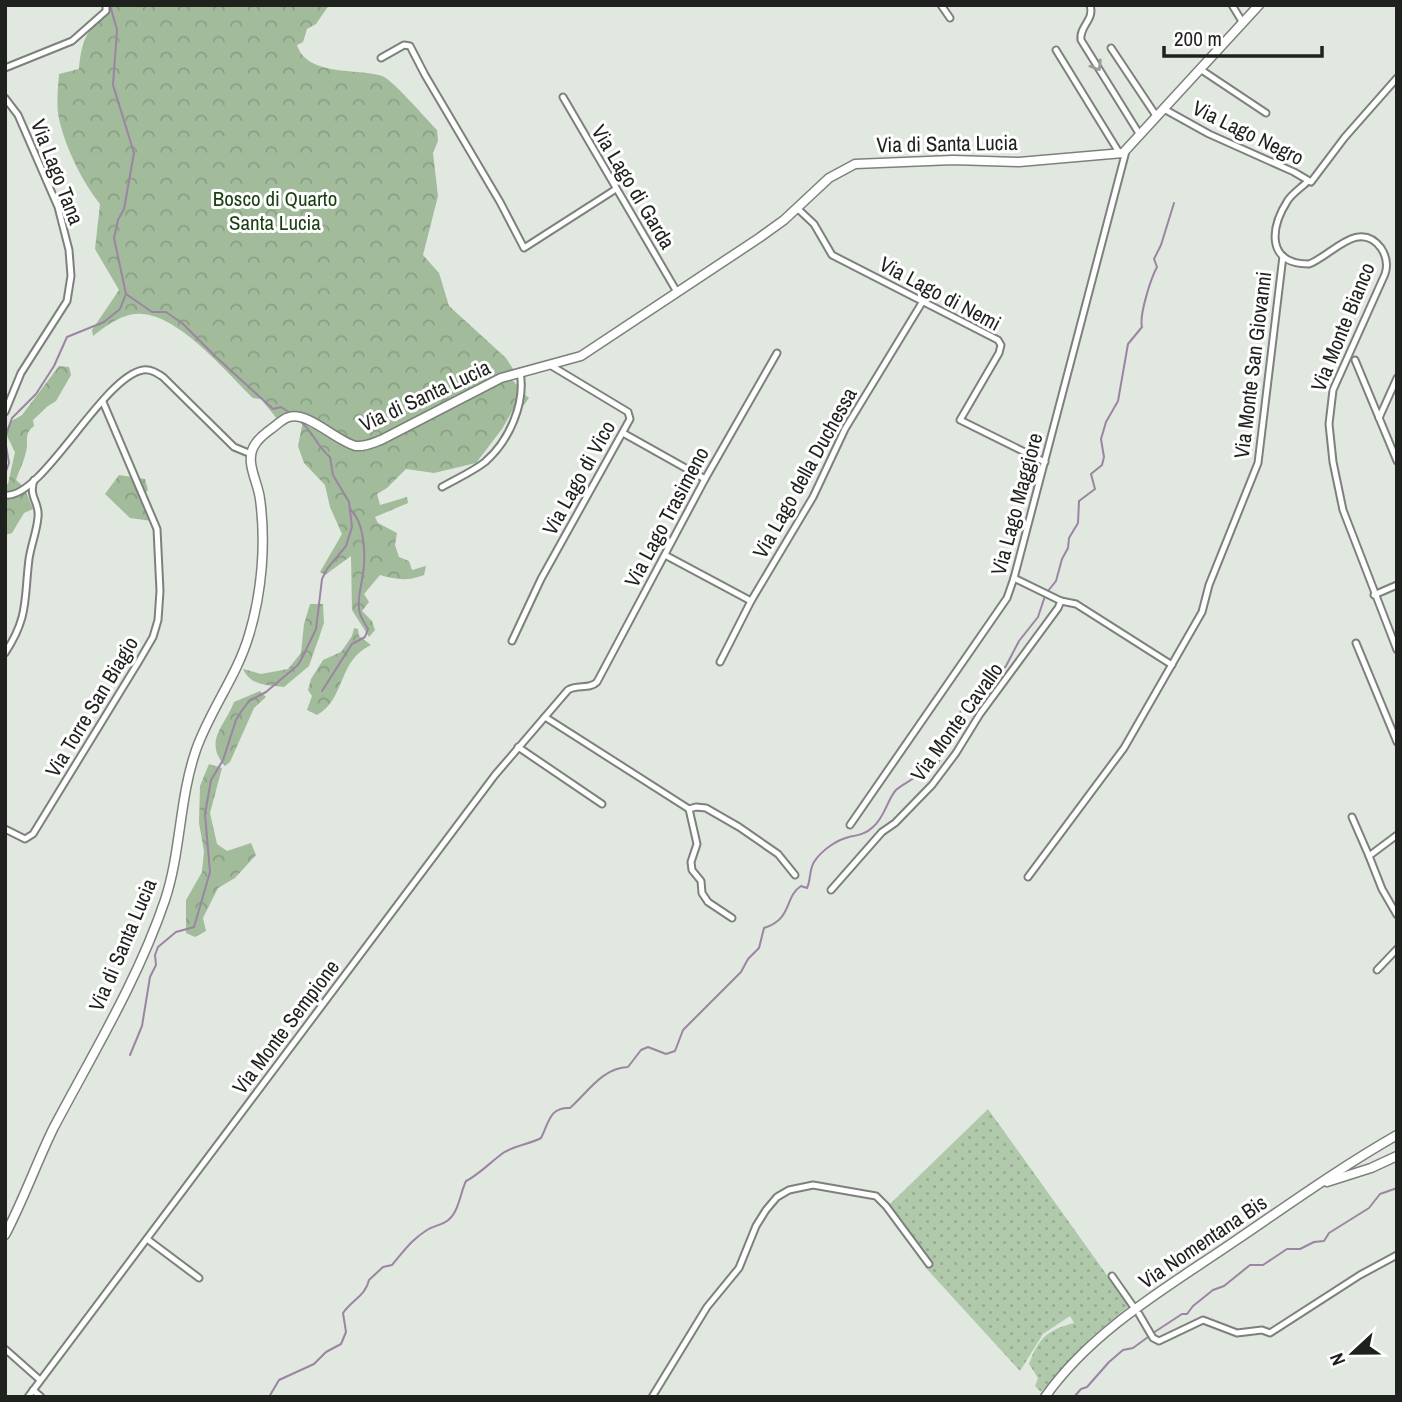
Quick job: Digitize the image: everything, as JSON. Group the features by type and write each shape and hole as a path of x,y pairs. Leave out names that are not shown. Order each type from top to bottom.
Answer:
{"street":[{"path":"5,68 72,41 106,10 106,5"},
{"path":"941,5 950,18"},
{"path":"1090,5 1091,15 1081,33 1081,40 1140,135"},
{"path":"1232,5 1243,23"},
{"path":"1056,50 1123,153 1259,5"},
{"path":"381,58 404,46 410,46 524,248 616,189"},
{"path":"1111,48 1157,117"},
{"path":"1200,69 1266,113"},
{"name":"Via Lago Negro","path":"1164,109 1209,134 1294,172 1308,181 1314,180 1345,137 1397,78"},
{"name":"Via Lago di Garda","path":"563,97 677,292"},
{"name":"Via Lago Tana","path":"5,98 27,134 58,206 69,250 71,276 67,302 20,373 5,412"},
{"name":"Via di Santa Lucia","path":"5,1235 46,1144 158,919 172,876 182,805 192,763 205,729 236,669 248,639 259,590 261,499 251,465 251,454 258,440 281,421 294,416 351,444 364,446 381,440 501,378 581,356 764,235 829,178 855,164 907,161 1020,162 1123,153"},
{"name":"Via Lago Maggiore","path":"850,825 1000,609 1014,578 1123,153"},
{"path":"1283,256 1275,243 1280,219 1289,200 1308,181"},
{"name":"Via Lago di Nemi","path":"797,208 817,228 832,255 995,338 1001,345 999,353 960,419 1045,461"},
{"name":"Via Monte Bianco","path":"1283,256 1309,264 1347,240 1362,237 1379,245 1387,261 1381,283 1333,390 1329,414 1331,447 1341,501 1397,650"},
{"name":"Via Monte San Giovanni","path":"1028,877 1121,751 1202,612 1209,585 1257,466 1283,256"},
{"path":"1387,261 1397,262"},
{"name":"Via Lago della Duchessa","path":"720,662 751,601 813,497 845,429 923,301"},
{"name":"Via Lago Trasimeno","path":"580,686 591,686 597,682 705,479 777,352"},
{"path":"1355,360 1397,461"},
{"name":"Via Lago di Vico","path":"512,641 541,579 630,419 628,412 550,365"},
{"path":"5,495 14,495 34,480 103,402 131,375 141,371 153,371 168,381 234,447 251,454"},
{"path":"442,486 483,463 500,443 519,403 522,388 520,372"},
{"path":"1379,418 1397,378"},
{"name":"Via Torre San Biagio","path":"5,829 26,839 33,834 139,661 157,624 160,583 157,526 103,402"},
{"path":"623,433 705,479"},
{"path":"5,653 18,632 25,610 29,558 39,515 31,493 34,480"},
{"path":"665,555 751,601"},
{"path":"1014,578 1061,601 1076,604 1172,665"},
{"path":"1374,594 1397,584"},
{"name":"Via Monte Cavallo","path":"831,890 882,832 894,824 932,785 1061,601"},
{"path":"1356,643 1397,743"},
{"name":"Via Monte Sempione","path":"28,1397 439,846 568,690 580,686"},
{"path":"545,718 689,809 696,844 691,862 692,870 701,881 703,894 708,902 732,918"},
{"path":"519,747 602,804"},
{"path":"689,809 706,807 739,827 778,854 795,875"},
{"path":"1352,817 1384,893 1397,915"},
{"path":"1369,856 1397,835"},
{"path":"1377,970 1397,949"},
{"name":"Via Nomentana Bis","path":"1045,1397 1075,1360 1121,1320 1318,1185 1397,1135"},
{"path":"1318,1185 1371,1168 1397,1156"},
{"path":"652,1397 707,1307 739,1268 766,1210 785,1192 808,1185 876,1196 929,1264"},
{"path":"146,1238 199,1278"},
{"path":"1139,1314 1153,1338 1159,1341 1203,1320 1237,1333 1262,1330 1273,1332 1360,1275 1397,1255"},
{"path":"1112,1276 1133,1306"},
{"path":"5,1349 40,1380"},
{"path":"33,1390 41,1397"}],"green space":[{"name":"Bosco di Quarto Santa Lucia","path":"103,5 329,5 316,24 307,29 303,42 297,45 303,55 322,67 382,76 437,130 438,141 433,153 438,196 423,255 439,273 449,306 506,358 513,369 508,377 529,398 524,405 514,408 476,463 434,473 406,469 377,494 380,505 407,497 408,503 375,517 378,523 397,533 395,545 399,557 409,561 412,570 426,566 424,575 408,579 380,575 364,594 369,602 362,611 372,621 375,630 369,637 352,610 351,556 325,575 320,572 342,534 330,507 325,485 304,463 298,446 304,416 278,420 261,399 253,398 202,347 172,324 157,317 129,315 93,336 92,330 119,290 95,249 100,204 70,153 59,119 58,97 59,74 79,69 85,39 105,16"},
{"path":"59,366 69,367 71,375 56,401 33,420 34,426 27,435 26,452 16,480 24,487 33,509 24,513 12,533 5,535 5,486 8,484 15,452 5,432 10,422 22,415"},
{"path":"119,475 145,479 148,490 142,496 152,521 130,518 105,494"},
{"path":"310,604 323,604 324,623 309,666 284,687 260,684 250,679 243,669 261,674 288,669 301,653 304,624"},
{"path":"354,628 358,629 359,636 371,645 352,660 333,700 317,715 307,710 312,696 308,690 311,679 323,660 341,652"},
{"path":"260,691 266,697 254,708 230,762 225,766 216,749 218,734 234,702"},
{"path":"209,764 222,768 210,813 217,844 227,851 251,843 256,855 235,878 218,888 203,918 206,931 195,937 186,933 186,900 202,872 204,851 199,823 200,786"},
{"path":"988,1109 1129,1306 1090,1338 1041,1392 1035,1386 1038,1378 1029,1364 1045,1336 1074,1323 1070,1316 1043,1334 1020,1371 925,1267 925,1259 888,1206"}],"waterway":[{"path":"5,438 12,418 36,394 54,366 67,337 104,322 120,309 126,294 114,238 124,209 134,153 113,85 117,30 110,5"},
{"path":"1048,591 1056,581 1069,538 1078,523 1079,501 1095,489 1091,474 1102,465 1104,457 1101,439 1106,422 1118,401 1128,344 1142,327 1144,306 1157,267 1154,259 1174,203"},
{"path":"126,294 152,312 166,312 182,323 273,409 281,407 290,413"},
{"path":"130,1055 142,1026 158,947 176,932 194,927 210,872 205,814 211,780 223,760 236,720 249,701 266,692 298,665 316,629 322,579 346,546 352,527 349,502 333,475 330,457 300,421"},
{"path":"5,440 9,463 5,474"},
{"path":"322,691 352,644 365,637 368,629 359,606 364,543 359,524 350,509"},
{"path":"269,1397 279,1380 314,1364 326,1352 341,1344 346,1332 343,1313 383,1267 392,1265 421,1234 451,1217 466,1181 507,1151 541,1138 554,1113 570,1108 603,1076 619,1068 628,1067 641,1050 648,1047 666,1054 675,1051 683,1030 741,972 748,959 759,948 764,928 780,919 792,896 801,886 807,888 812,865 817,858 829,846 870,829 877,823 896,790 922,770 937,764 957,731 962,708 969,703 974,693 986,687 1006,666 1019,641 1038,617 1045,596"},
{"path":"1153,1333 1182,1314 1187,1314 1213,1290 1224,1286 1250,1265 1263,1265 1287,1249 1300,1249 1314,1242 1324,1241 1329,1233 1369,1208 1380,1194 1397,1188"},
{"path":"1074,1397 1123,1350 1133,1348 1148,1337"}]}
